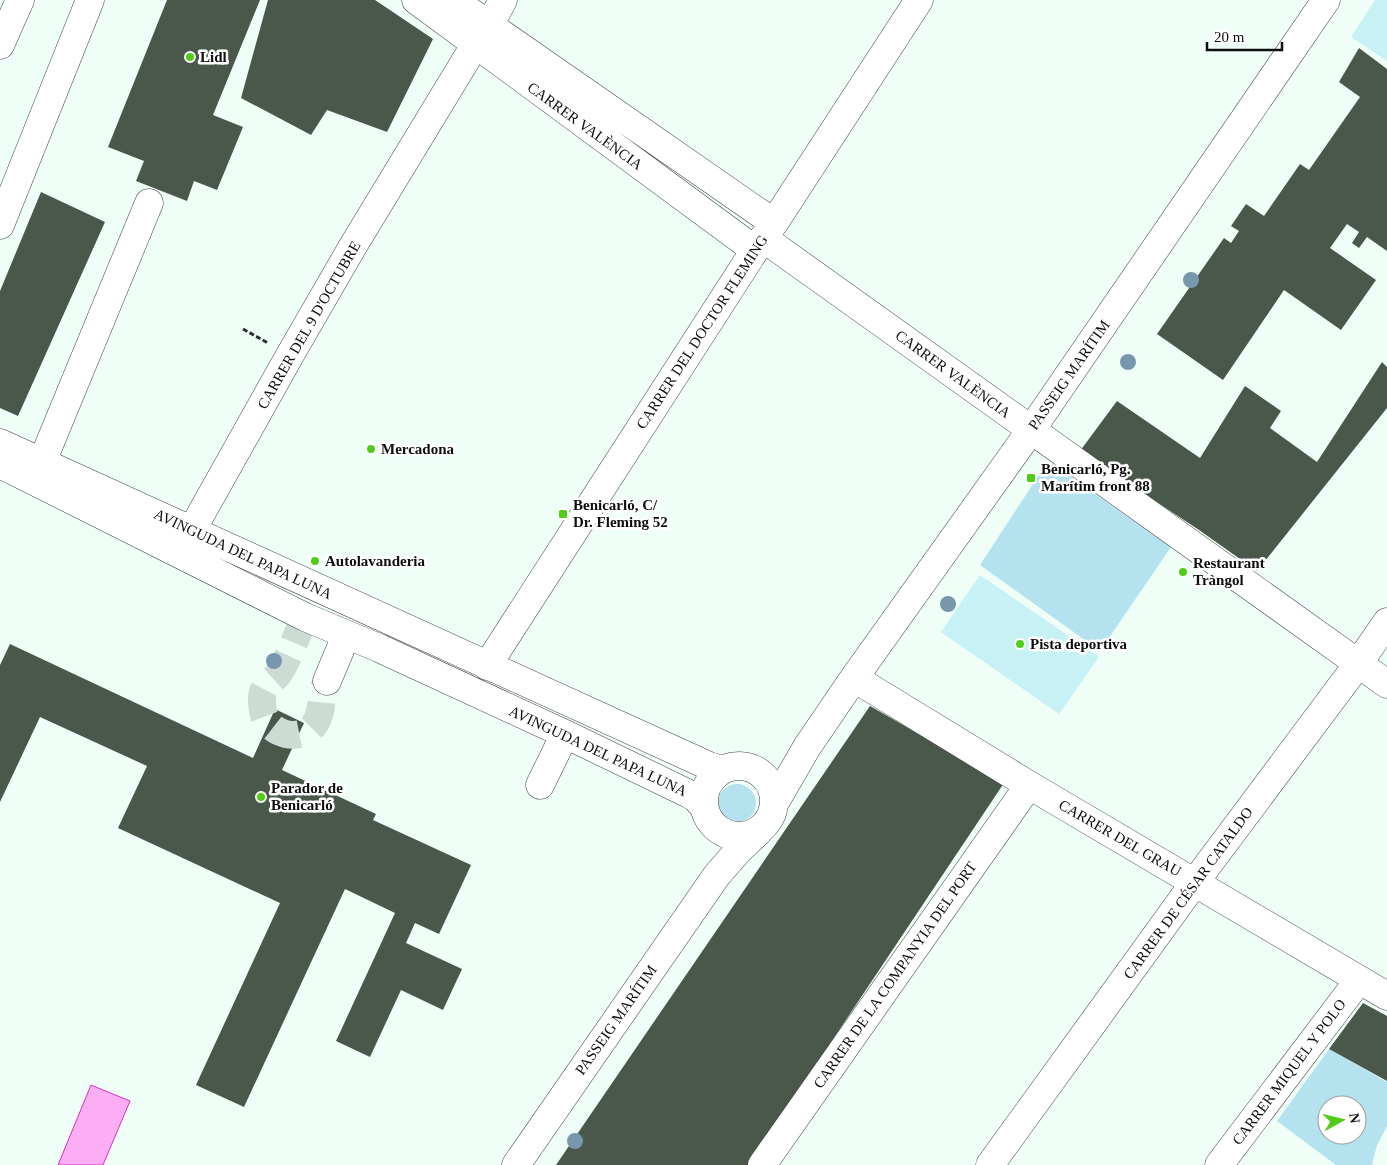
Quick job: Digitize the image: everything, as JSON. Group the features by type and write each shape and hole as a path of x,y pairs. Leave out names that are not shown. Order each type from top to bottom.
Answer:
{"street":[{"path":"0,45 20,0"},
{"path":"0,225 90,0"},
{"name":"CARRER VALÈNCIA","path":"416,0 482,35 1387,684"},
{"name":"CARRER VALÈNCIA","path":"453,0 482,35"},
{"name":"CARRER DEL 9 D'OCTUBRE","path":"188,529 197,521 207,506 371,216 503,0"},
{"name":"CARRER DEL DOCTOR FLEMING","path":"486,666 919,0"},
{"name":"PASSEIG MARÍTIM","path":"774,804 807,747 854,678 1031,430 1326,0"},
{"path":"42,462 149,203"},
{"name":"AVINGUDA DEL PAPA LUNA","path":"0,443 486,666 709,766 722,770"},
{"name":"AVINGUDA DEL PAPA LUNA","path":"0,464 56,494 305,617 351,638 379,648 689,794 710,817"},
{"path":"56,494 76,496 97,502 153,530 169,534 188,529"},
{"path":"305,617 313,610 321,608 379,624 392,623"},
{"name":"CARRER DE CÉSAR CATALDO","path":"990,1165 1195,882 1358,664 1387,622"},
{"path":"327,681 343,643 351,638"},
{"name":"AVINGUDA DEL PAPA LUNA","path":"379,648 400,648 418,651 454,666 471,670 486,666"},
{"name":"CARRER DEL GRAU","path":"854,678 1029,785 1387,996"},
{"path":"540,786 565,734"},
{"name":"PASSEIG MARÍTIM","path":"750,768 770,766 783,762 794,757 807,747"},
{"path":"741,766 750,768 768,782 773,792 774,804 772,814 759,831 750,835 742,837 723,833 710,817 704,796 708,786 714,776 722,770 741,766"},
{"name":"CARRER DE LA COMPANYIA DEL PORT","path":"762,1165 1029,785"},
{"name":"PASSEIG MARÍTIM","path":"710,817 721,848 717,875"},
{"name":"PASSEIG MARÍTIM","path":"516,1165 717,875 759,831"},
{"name":"CARRER MIQUEL Y POLO","path":"1219,1165 1358,980"}],"shaded area":[{"path":"1375,0 1387,0 1387,61 1351,37"},
{"path":"1048,461 1171,547 1100,651 980,565"},
{"name":"Pista deportiva","path":"980,575 1099,657 1059,714 941,632"},
{"path":"737,784 751,789 756,803 751,817 737,822 723,817 718,803 723,789"},
{"path":"1329,1049 1387,1082 1387,1126 1377,1145 1372,1165 1336,1165 1277,1121"},
{"path":"91,1085 130,1101 103,1165 58,1165"}],"building":[{"name":"Lidl","path":"167,0 260,0 213,115 243,127 217,190 194,181 187,201 136,181 144,161 108,147"},
{"path":"268,0 375,0 433,39 387,132 327,110 311,135 241,98"},
{"path":"1359,48 1387,69 1387,251 1367,237 1359,248 1352,243 1359,232 1347,224 1330,248 1376,280 1341,330 1284,290 1223,380 1157,334 1224,238 1231,243 1239,231 1231,226 1246,204 1264,216 1300,164 1309,170 1360,97 1339,82"},
{"path":"41,192 105,222 18,416 0,408 0,291"},
{"path":"1382,362 1387,367 1387,408 1257,571 1080,451 1117,401 1200,458 1245,386 1281,411 1270,428 1317,462"},
{"path":"10,644 253,758 275,709 304,723 282,770 376,814 373,820 471,865 439,934 415,923 406,943 462,969 443,1010 401,990 370,1057 336,1041 395,913 345,889 244,1107 196,1085 280,903 118,828 147,766 40,717 0,802 0,665"},
{"path":"870,706 1004,783 749,1165 556,1165"},
{"path":"1363,1003 1387,1016 1387,1081 1329,1049"}],"tunnel":[{"path":"305,617 283,667 264,689 262,708 266,720 282,733 296,735 309,730 318,718 322,693 327,681"}],"place":[{"name":"Lidl","path":"190,57"},
{"name":"Mercadona","path":"371,449"},
{"name":"Benicarló, Pg. Marítim front 88","path":"1031,478"},
{"name":"Benicarló, C/ Dr. Fleming 52","path":"563,514"},
{"name":"Autolavanderia","path":"315,561"},
{"name":"Restaurant Tràngol","path":"1183,572"},
{"name":"Pista deportiva","path":"1020,644"},
{"name":"Parador de Benicarló","path":"261,797"}]}
